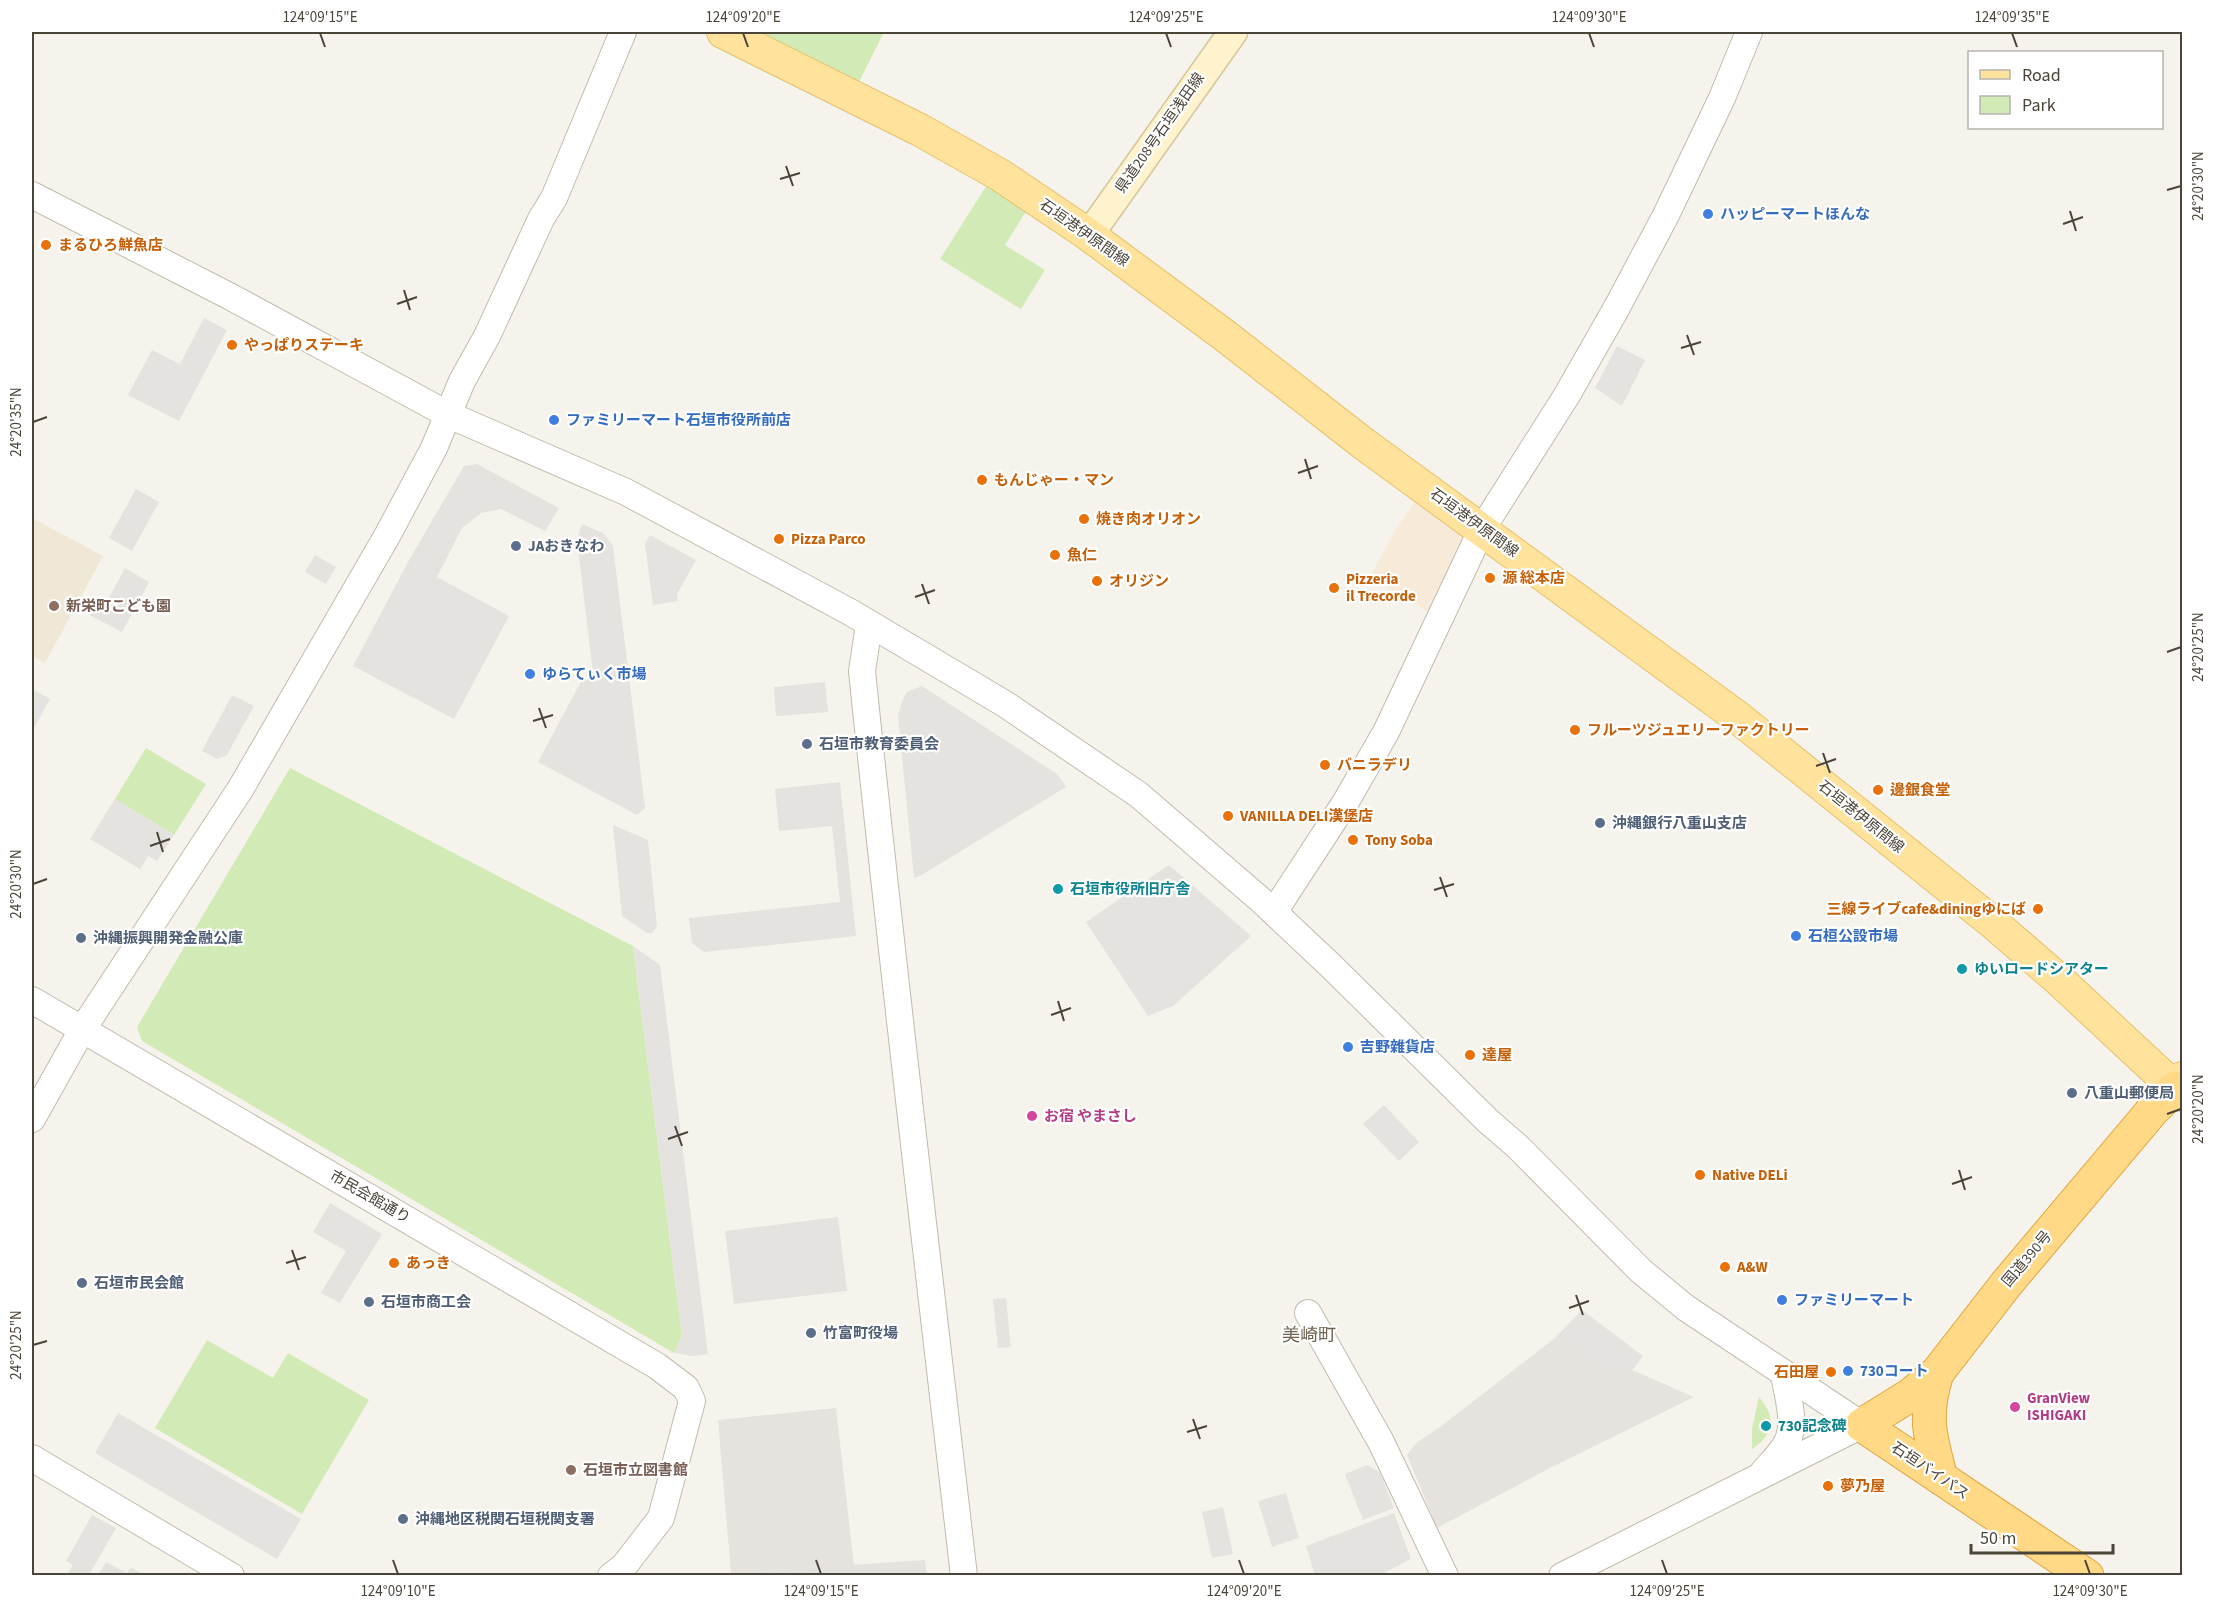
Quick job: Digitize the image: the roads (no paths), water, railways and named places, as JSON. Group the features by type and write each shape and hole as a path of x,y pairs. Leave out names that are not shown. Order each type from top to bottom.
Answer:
{"highway":[{"name":"国道390号","path":"1862,1425 1902,1401 1936,1373 2036,1247 2152,1111 2180,1087"},
{"path":"1936,1373 1928,1404 1928,1415 1941,1478"},
{"name":"石垣バイパス","path":"1862,1425 2087,1575"}],"main road":[{"name":"石垣港伊原間線","path":"723,32 920,130 1000,176 1089,235 1224,335 1364,444 1763,738 2008,936 2180,1087"},
{"name":"県道208号石垣浅田線","path":"1089,235 1233,32"}],"street":[{"path":"32,1119 82,1030 269,743 387,536 434,448 462,381 487,336 541,219 554,198 623,32"},
{"path":"1274,912 1345,803 1386,732 1482,529 1567,395 1616,309 1722,98 1749,32"},
{"path":"32,195 231,297 449,415 626,492 850,612 1005,704 1139,795 1274,912 1480,1113 1518,1147 1641,1271 1686,1308 1862,1425 1562,1575"},
{"path":"869,625 862,671 891,950 964,1575"},
{"name":"市民会館通り","path":"32,1000 657,1366 686,1388 692,1401 661,1518 624,1566 610,1575"},
{"path":"1308,1313 1381,1442 1444,1575"},
{"path":"1758,1478 1787,1442 1790,1433 1789,1400 1784,1374"},
{"path":"32,1458 231,1575"}],"place":[{"name":"ハッピーマートほんな","path":"1708,214"},
{"name":"まるひろ鮮魚店","path":"46,245"},
{"name":"やっぱりステーキ","path":"232,345"},
{"name":"ファミリーマート石垣市役所前店","path":"554,420"},
{"name":"もんじゃー・マン","path":"982,480"},
{"name":"焼き肉オリオン","path":"1084,519"},
{"name":"Pizza Parco","path":"779,539"},
{"name":"JAおきなわ","path":"516,546"},
{"name":"魚仁","path":"1055,555"},
{"name":"源 総本店","path":"1490,578"},
{"name":"オリジン","path":"1097,581"},
{"name":"Pizzeria il Trecorde","path":"1334,588"},
{"name":"新栄町こども園","path":"54,606"},
{"name":"ゆらてぃく市場","path":"530,674"},
{"name":"フルーツジュエリーファクトリー","path":"1575,730"},
{"name":"石垣市教育委員会","path":"807,744"},
{"name":"バニラデリ","path":"1325,765"},
{"name":"邊銀食堂","path":"1878,790"},
{"name":"VANILLA DELI漢堡店","path":"1228,816"},
{"name":"沖縄銀行八重山支店","path":"1600,823"},
{"name":"Tony Soba","path":"1353,840"},
{"name":"石垣市役所旧庁舎","path":"1058,889"},
{"name":"三線ライブcafe&diningゆにば","path":"2038,909"},
{"name":"石桓公設市場","path":"1796,936"},
{"name":"沖縄振興開発金融公庫","path":"81,938"},
{"name":"ゆいロードシアター","path":"1962,969"},
{"name":"吉野雜貨店","path":"1348,1047"},
{"name":"達屋","path":"1470,1055"},
{"name":"八重山郵便局","path":"2072,1093"},
{"name":"お宿 やまさし","path":"1032,1116"},
{"name":"Native DELi","path":"1700,1175"},
{"name":"あっき","path":"394,1263"},
{"name":"A&W","path":"1725,1267"},
{"name":"石垣市民会館","path":"82,1283"},
{"name":"ファミリーマート","path":"1782,1300"},
{"name":"石垣市商工会","path":"369,1302"},
{"name":"竹富町役場","path":"811,1333"},
{"name":"730コート","path":"1848,1371"},
{"name":"石田屋","path":"1831,1372"},
{"name":"GranView ISHIGAKI","path":"2015,1407"},
{"name":"730記念碑","path":"1766,1426"},
{"name":"石垣市立図書館","path":"571,1470"},
{"name":"夢乃屋","path":"1828,1486"},
{"name":"沖縄地区税関石垣税関支署","path":"403,1519"}],"district":[{"name":"美崎町","path":"1309,1335"}]}
